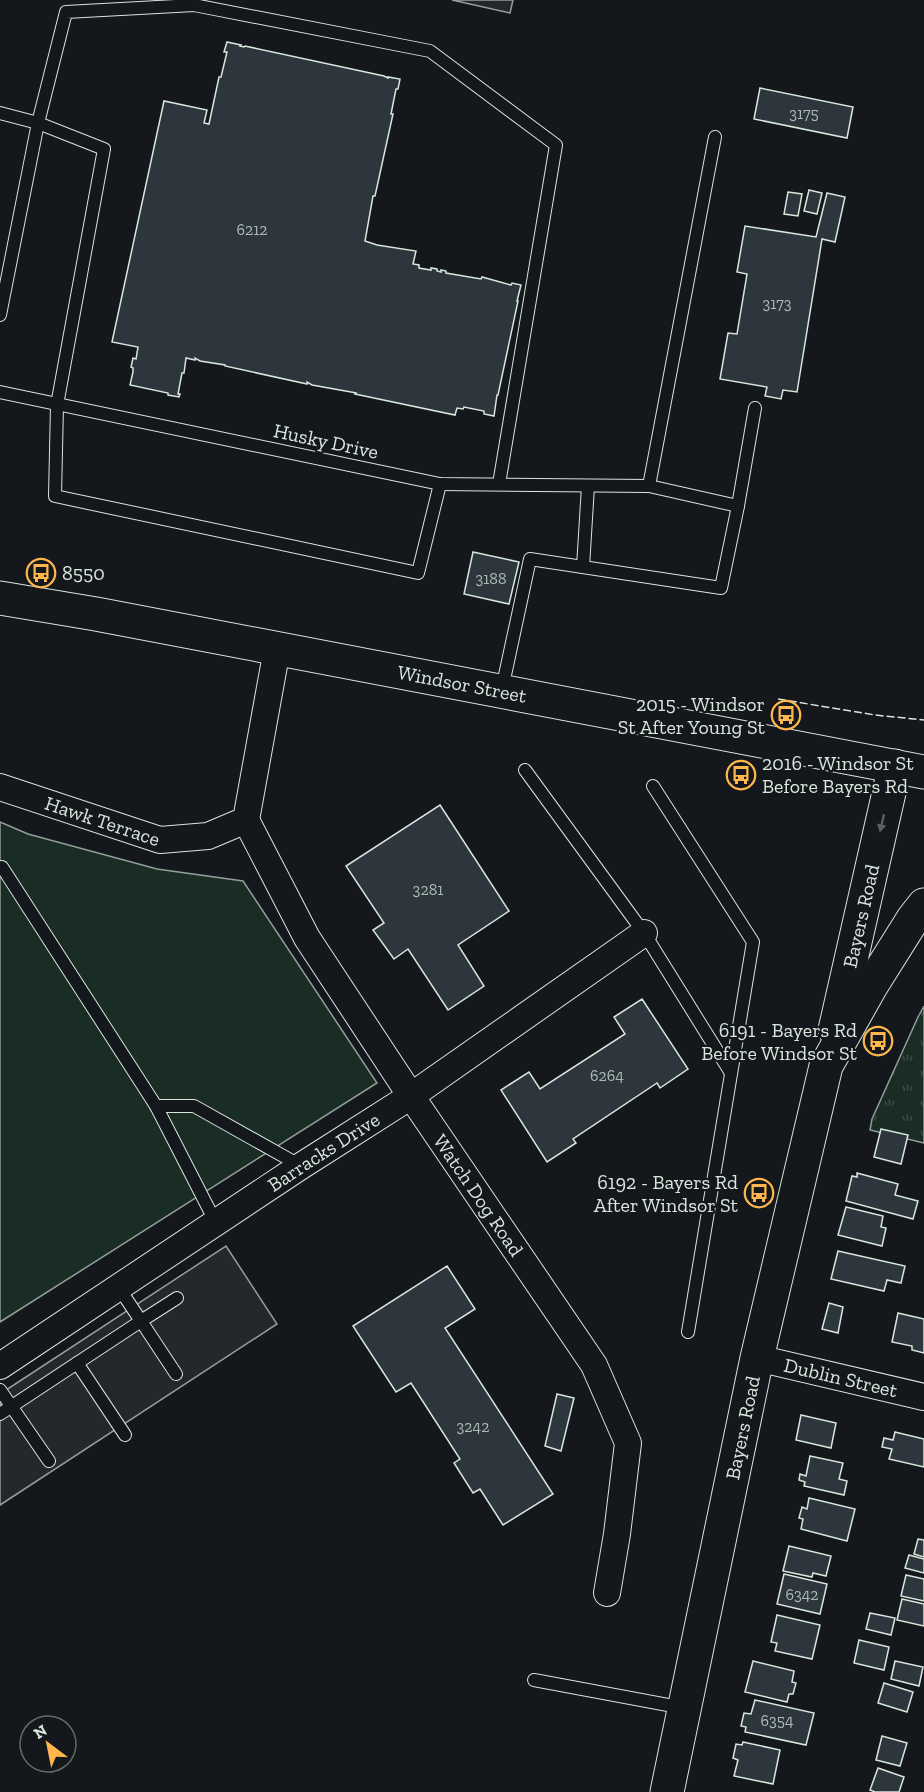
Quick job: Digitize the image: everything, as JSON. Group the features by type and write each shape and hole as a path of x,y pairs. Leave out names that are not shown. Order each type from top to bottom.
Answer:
{"street":[{"name":"Windsor Street","path":"0,598 96,614 910,769"},
{"path":"246,820 278,649"},
{"name":"Bayers Road","path":"668,1792 757,1358 826,1066 910,769"},
{"name":"Hawk Terrace","path":"0,787 160,840 208,836 246,820"},
{"name":"Watch Dog Road","path":"246,820 307,938 411,1096 594,1365 628,1443 607,1593"},
{"name":"Bayers Road","path":"826,1066 871,986 924,905"},
{"name":"Barracks Drive","path":"0,1366 301,1166 411,1096 644,933"},
{"name":"Dublin Street","path":"757,1358 924,1397"}],"lane":[{"path":"0,315 2,285 38,123 66,12 194,5 430,51 556,145 499,484"},
{"path":"0,113 38,123 104,149 57,405 55,496 418,573 440,484"},
{"path":"649,486 715,137"},
{"name":"Husky Drive","path":"0,392 440,484 649,486 738,506"},
{"path":"502,692 530,559 721,588 755,408"},
{"path":"583,567 588,486"},
{"path":"525,770 644,933 731,1073"},
{"path":"653,786 753,942 688,1332"},
{"path":"2,867 156,1106 216,1223"},
{"path":"156,1106 194,1106 301,1166"},
{"path":"118,1288 176,1374"},
{"path":"0,1414 177,1298"},
{"path":"77,1363 124,1435"},
{"path":"0,1390 49,1461"},
{"path":"534,1680 686,1708"}],"green space":[{"path":"0,822 28,834 157,869 243,881 377,1083 0,1322"},
{"path":"924,1006 924,1143 870,1130 872,1119"}],"shaded area":[{"path":"452,0 513,0 510,13"},
{"path":"226,1246 277,1324 0,1505 0,1394"}],"building":[{"path":"227,42 400,79 365,241 416,251 413,264 419,265 419,268 437,269 441,272 441,270 446,271 446,273 521,285 494,416 484,414 484,411 464,407 463,409 457,408 455,415 200,361 195,358 195,360 186,358 179,397 130,385 133,372 131,367 133,358 136,359 138,347 112,342 164,101 207,110 204,123 209,124 227,52 224,52"},
{"path":"760,88 853,107 847,138 754,119"},
{"path":"809,190 822,193 817,214 804,211"},
{"path":"788,192 802,194 798,216 784,214"},
{"path":"827,193 845,197 835,242 822,239 797,392 783,390 781,399 765,396 767,387 720,379 728,333 737,334 747,274 737,272 745,226 816,237"},
{"path":"473,552 519,562 509,604 464,594"},
{"path":"440,805 509,911 458,945 484,986 448,1010 408,949 394,959 373,930 384,923 346,866"},
{"path":"642,999 688,1069 660,1088 657,1083 573,1139 576,1143 547,1162 501,1090 529,1072 540,1089 625,1034 614,1017"},
{"path":"881,1129 908,1135 901,1164 874,1157"},
{"path":"857,1173 898,1184 895,1195 918,1201 913,1219 846,1201 852,1176 857,1177"},
{"path":"846,1207 883,1216 881,1227 886,1228 882,1246 838,1235"},
{"path":"838,1251 905,1266 901,1283 887,1280 884,1291 831,1279"},
{"path":"447,1266 475,1309 445,1328 553,1494 503,1525 480,1489 473,1493 454,1463 460,1459 411,1383 396,1392 353,1326"},
{"path":"829,1303 843,1307 838,1333 822,1329"},
{"path":"898,1313 924,1319 924,1353 912,1350 912,1346 892,1342"},
{"path":"557,1394 574,1398 561,1451 545,1446"},
{"path":"801,1415 836,1423 831,1448 796,1440"},
{"path":"895,1432 924,1439 924,1467 889,1459 892,1449 882,1447 884,1438 893,1440"},
{"path":"810,1456 843,1463 839,1479 847,1481 844,1495 804,1486 805,1482 799,1480 800,1474 806,1476"},
{"path":"809,1498 855,1509 847,1541 801,1529 803,1519 799,1518 802,1507 807,1509"},
{"path":"918,1539 924,1540 924,1557 914,1554"},
{"path":"789,1546 831,1556 826,1576 813,1573 812,1577 783,1571"},
{"path":"909,1555 924,1559 924,1573 905,1568"},
{"path":"784,1574 827,1584 820,1614 777,1604"},
{"path":"906,1575 924,1579 924,1601 901,1596"},
{"path":"902,1599 924,1604 924,1626 897,1620"},
{"path":"870,1613 895,1618 891,1635 866,1629"},
{"path":"777,1615 820,1625 812,1659 775,1651 777,1643 771,1642"},
{"path":"859,1640 889,1647 884,1670 854,1663"},
{"path":"753,1661 794,1671 792,1682 796,1683 793,1694 789,1694 787,1702 745,1692"},
{"path":"895,1661 923,1667 919,1686 891,1679"},
{"path":"884,1683 913,1692 907,1712 878,1703"},
{"path":"755,1700 814,1713 806,1745 745,1732 746,1727 741,1726 744,1713 751,1714"},
{"path":"882,1736 907,1743 900,1766 876,1760"},
{"path":"743,1742 780,1750 773,1784 734,1776 738,1760 733,1758 736,1744 742,1745"},
{"path":"878,1768 904,1777 899,1792 870,1790"}],"fence":[{"path":"778,699 875,715 924,720"}],"place":[{"name":"8550","path":"41,573"},
{"name":"2015 - Windsor St After Young St","path":"786,715"},
{"name":"2016 - Windsor St Before Bayers Rd","path":"741,775"},
{"name":"6191 - Bayers Rd Before Windsor St","path":"878,1041"},
{"name":"6192 - Bayers Rd After Windsor St","path":"759,1193"}]}
